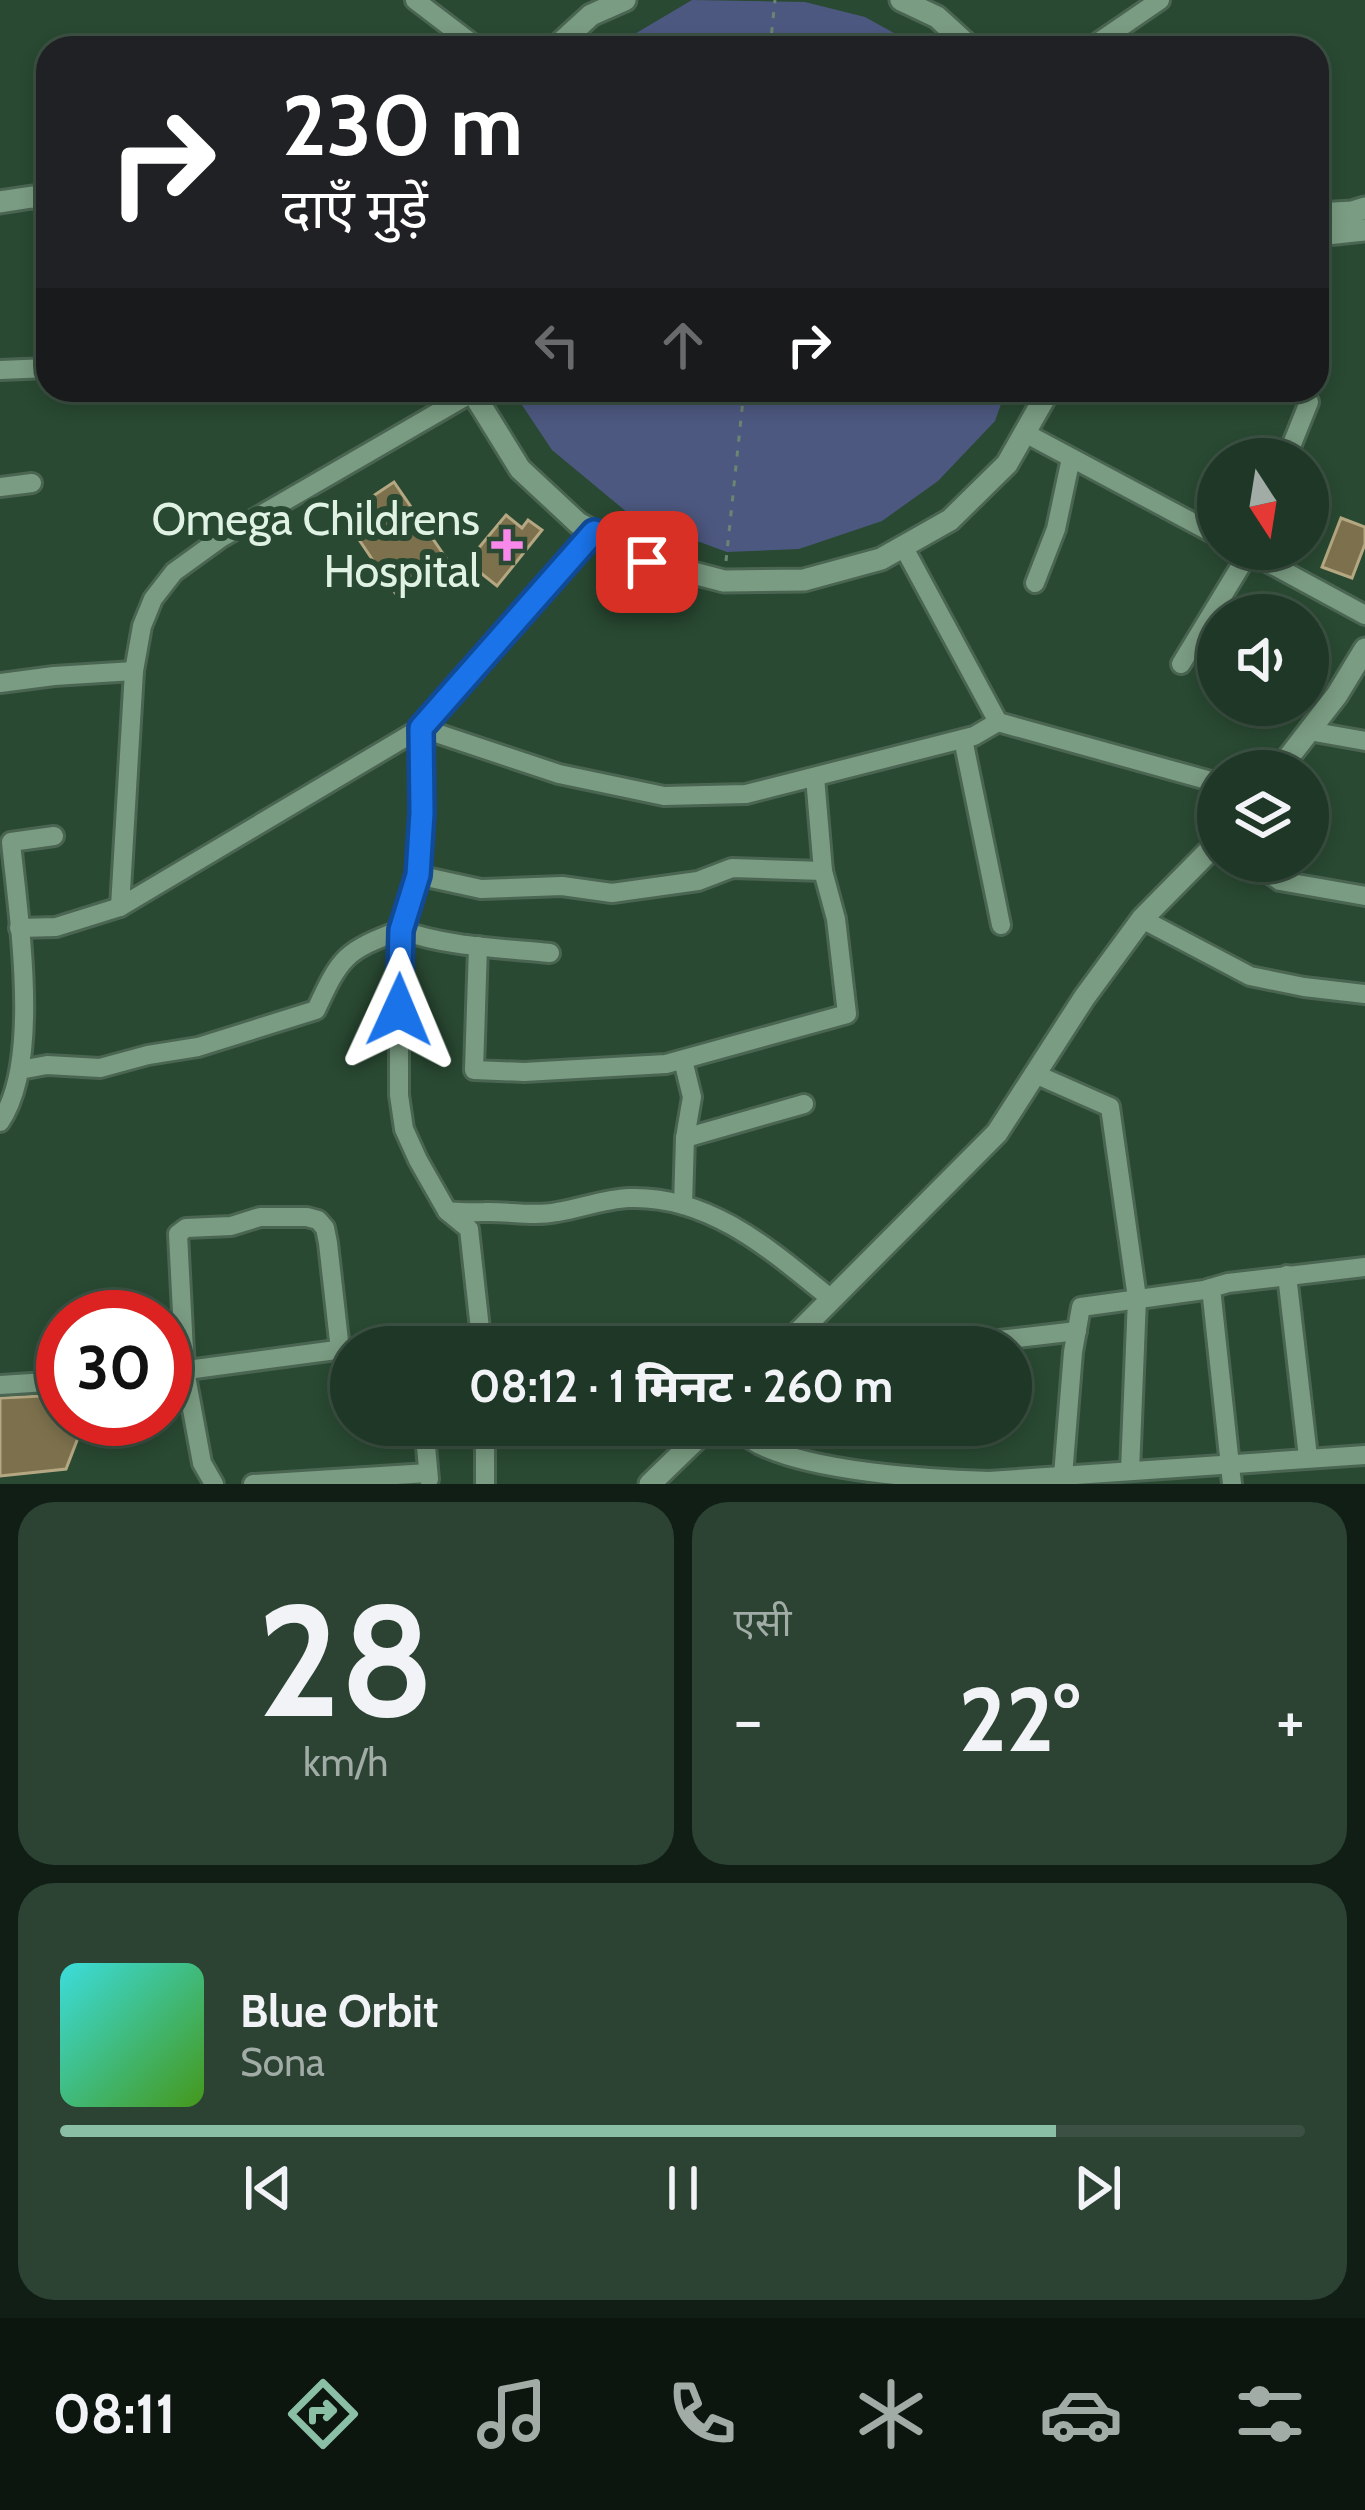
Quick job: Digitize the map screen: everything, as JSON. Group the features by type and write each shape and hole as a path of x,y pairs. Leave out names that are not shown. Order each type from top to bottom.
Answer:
{"street":[{"path":"415,0 462,36"},
{"path":"568,36 591,15 625,0"},
{"path":"901,0 937,17 958,36"},
{"path":"1108,36 1160,0"},
{"path":"0,202 36,198"},
{"path":"1329,213 1365,208"},
{"path":"1329,234 1365,230"},
{"path":"0,370 36,368"},
{"path":"120,907 134,671 153,598 174,572 221,538 456,402"},
{"path":"479,402 520,469 578,523 647,562 724,581 804,580 881,559 950,520 1007,464 1042,402"},
{"path":"1294,438 1309,402"},
{"path":"1025,433 1197,525"},
{"path":"1035,583 1056,529 1071,458"},
{"path":"0,487 32,483"},
{"path":"12,919 56,927 120,907 421,728 594,532"},
{"path":"903,546 998,722"},
{"path":"1181,664 1236,570"},
{"path":"1284,570 1365,615"},
{"path":"1294,750 1365,649"},
{"path":"0,683 134,671"},
{"path":"421,728 559,774 664,796 746,794 963,739 998,722 1197,778"},
{"path":"421,728 418,875 401,930 399,1095 404,1129 418,1160 447,1211 469,1229 480,1326"},
{"path":"1309,731 1365,741"},
{"path":"963,739 1001,925"},
{"path":"478,946 475,1070 653,1065 847,1014 836,919 823,871 815,777"},
{"path":"0,1122 8,1111 22,1060 11,842 54,836"},
{"path":"804,1326 997,1133 1084,998 1142,919 1197,863"},
{"path":"418,875 481,889 562,886 612,893 698,881 732,868 823,871"},
{"path":"1286,882 1365,896"},
{"path":"1142,919 1250,976 1365,994"},
{"path":"0,1048 22,1060 100,1068 198,1047 316,1010 346,956 401,930 478,946 550,953"},
{"path":"682,1060 692,1097 682,1205"},
{"path":"1036,1074 1110,1107 1136,1298 1130,1472"},
{"path":"685,1138 804,1104"},
{"path":"447,1211 559,1212 631,1198 682,1205 743,1230 830,1298"},
{"path":"177,1290 178,1234 186,1228 231,1226 260,1217 307,1217 325,1228 341,1326"},
{"path":"1063,1476 1081,1306 1365,1267"},
{"path":"1287,1275 1308,1457"},
{"path":"1211,1288 1230,1474"},
{"path":"1032,1336 1076,1331"},
{"path":"192,1370 330,1351"},
{"path":"0,1385 36,1383"},
{"path":"192,1429 214,1484"},
{"path":"253,1484 429,1478 426,1446"},
{"path":"485,1446 485,1484"},
{"path":"650,1484 689,1446"},
{"path":"764,1446 801,1460 1010,1482 1130,1472 1230,1474 1308,1457 1365,1455"}],"path":[{"path":"771,36 775,0"},
{"path":"724,581 743,402"}],"shaded area":[{"path":"692,0 805,2 865,17 899,36 631,36"},
{"path":"520,402 1002,402 995,421 938,481 882,521 799,549 727,552 634,518 552,450"}],"building":[{"path":"394,482 446,558 395,593 343,516"},
{"path":"506,515 522,528 528,520 542,530 497,586 467,562"},
{"path":"1341,518 1365,527 1365,544 1352,578 1329,570 1329,549"},
{"path":"36,1396 36,1446 75,1446 66,1469 0,1476 0,1398"}],"place":[{"name":"Omega Childrens Hospital","path":"507,545"}],"route":[{"path":"399,1010 401,930 418,875 421,728 594,532 647,562"}]}
